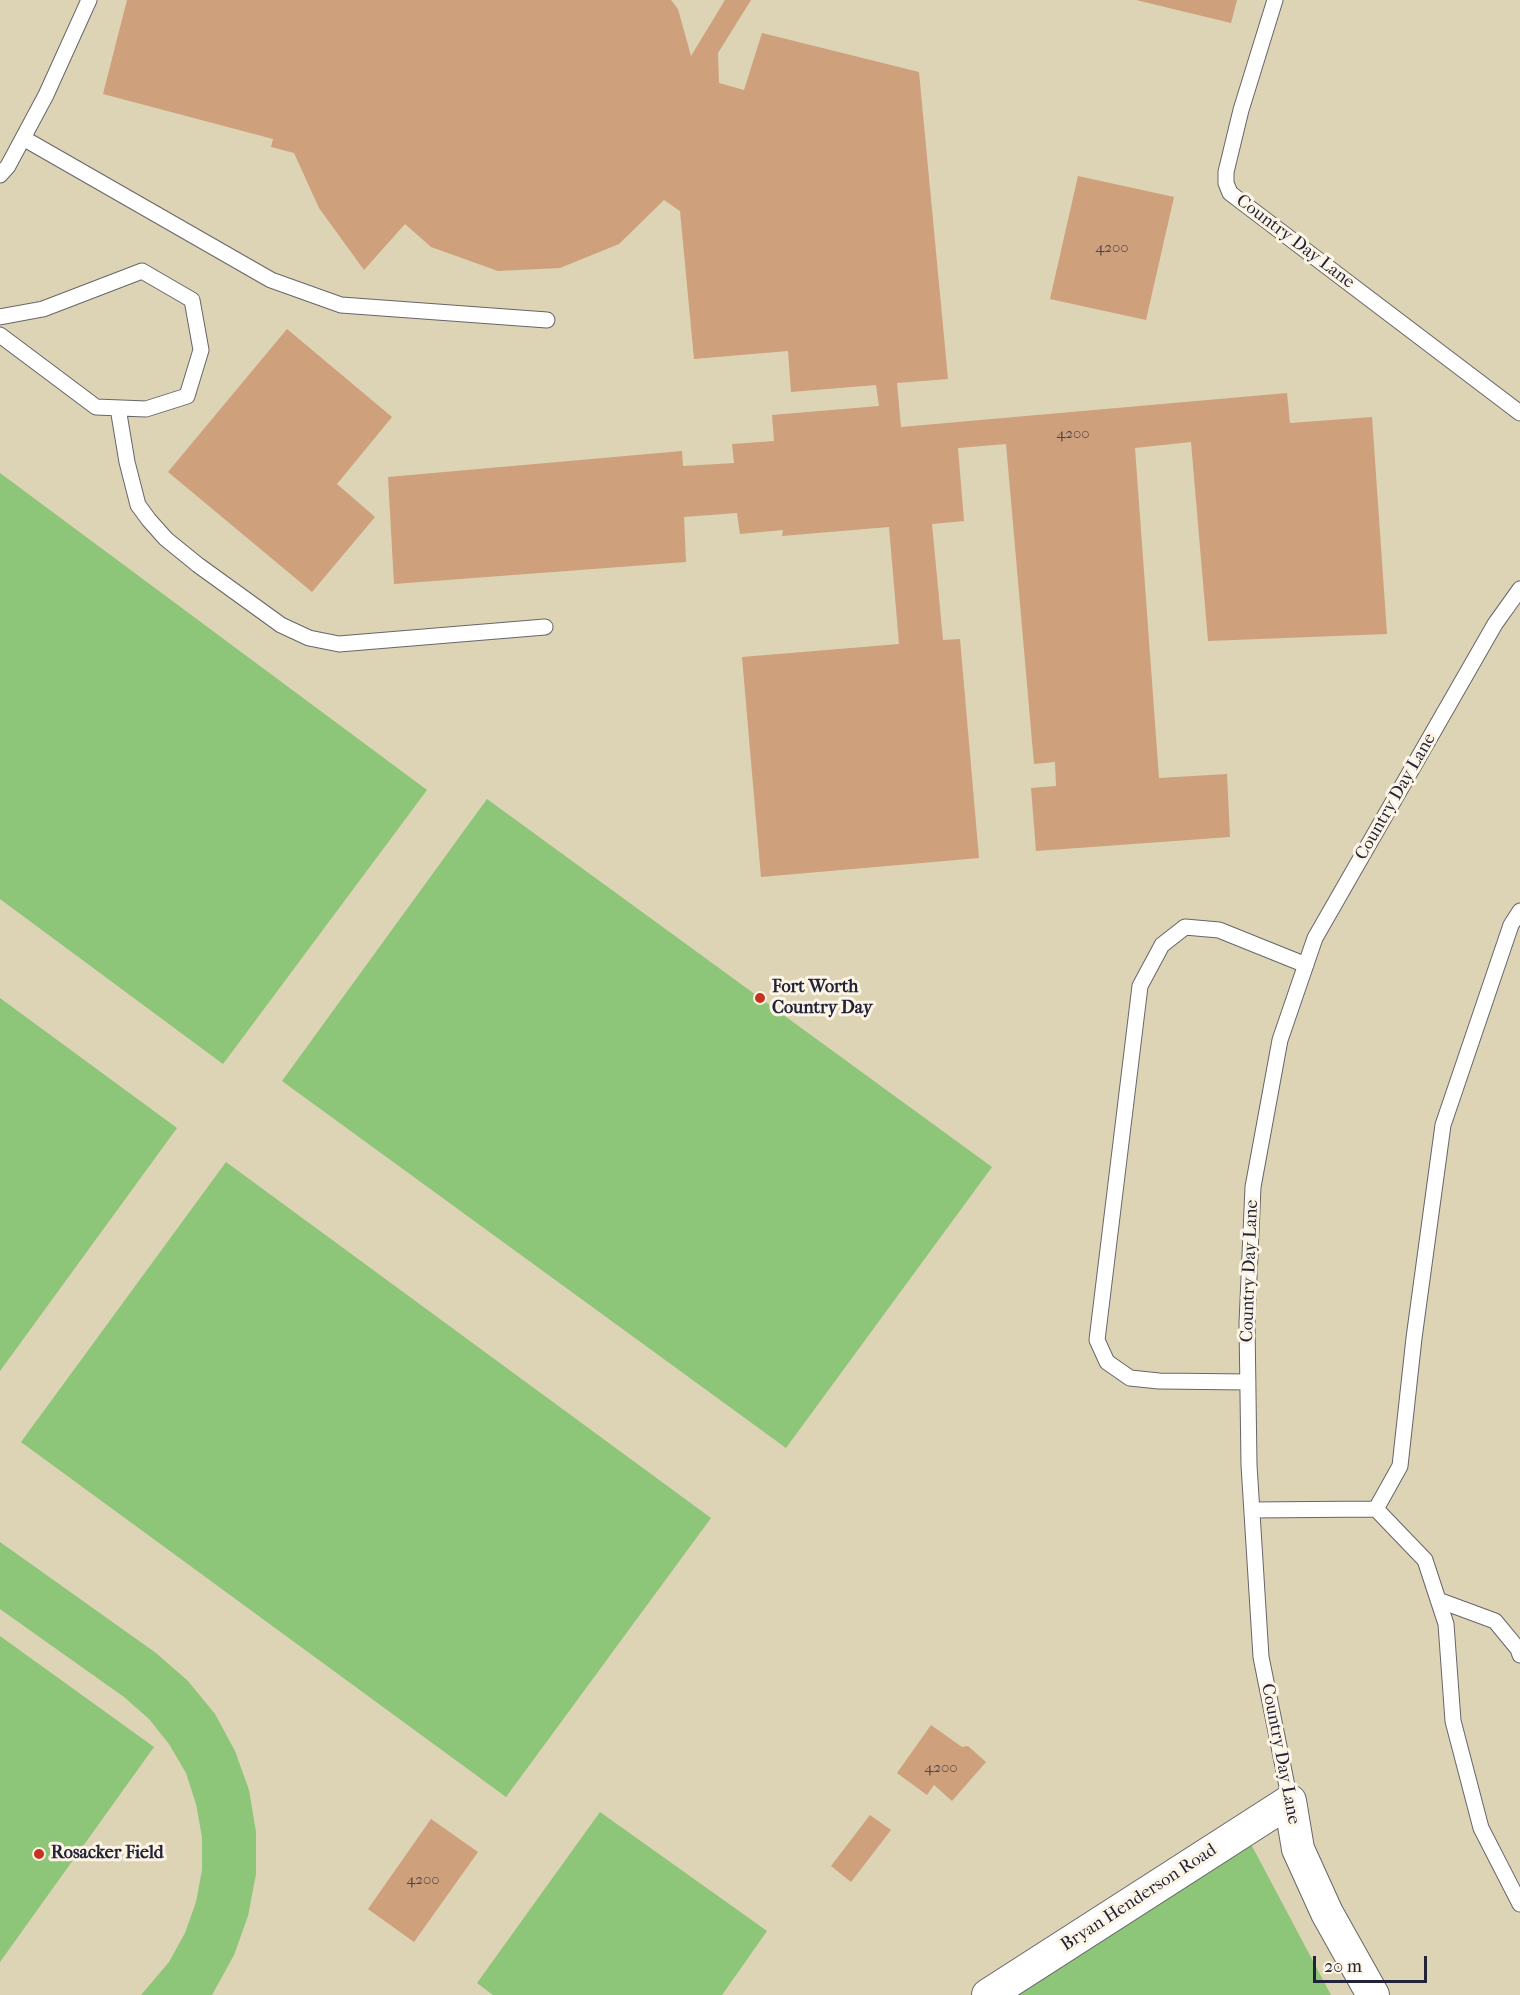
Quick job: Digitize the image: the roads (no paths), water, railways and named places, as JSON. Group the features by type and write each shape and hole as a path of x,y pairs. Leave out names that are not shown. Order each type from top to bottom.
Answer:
{"street":[{"name":"Bryan Henderson Road","path":"988,1995 1290,1801"},
{"name":"Country Day Lane","path":"1290,1801 1298,1849 1327,1913 1373,1995"}],"lane":[{"path":"0,175 8,166 46,95 89,0"},
{"name":"Country Day Lane","path":"1275,0 1241,110 1226,172 1226,183 1230,192 1520,413"},
{"path":"23,138 271,280 341,305 547,320"},
{"path":"0,317 43,309 142,271 192,300 201,350 187,396 146,409 118,408 96,406 0,335"},
{"path":"118,408 127,462 138,505 149,520 166,539 198,565 281,625 309,638 339,644 545,627"},
{"name":"Country Day Lane","path":"1290,1801 1260,1657 1252,1510 1247,1323 1253,1187 1280,1040 1315,938 1495,624 1520,589"},
{"path":"1376,1509 1400,1466 1414,1338 1443,1125 1512,926 1520,911"},
{"path":"1248,1382 1159,1381 1130,1378 1107,1362 1097,1340 1140,986 1162,945 1185,927 1219,930 1306,965"},
{"path":"1252,1510 1376,1509 1425,1560 1446,1624 1453,1721 1482,1828 1520,1904"},
{"path":"1438,1600 1495,1621 1520,1654"}],"place":[{"name":"Fort Worth Country Day","path":"760,998"},
{"name":"Rosacker Field","path":"39,1854"}]}
